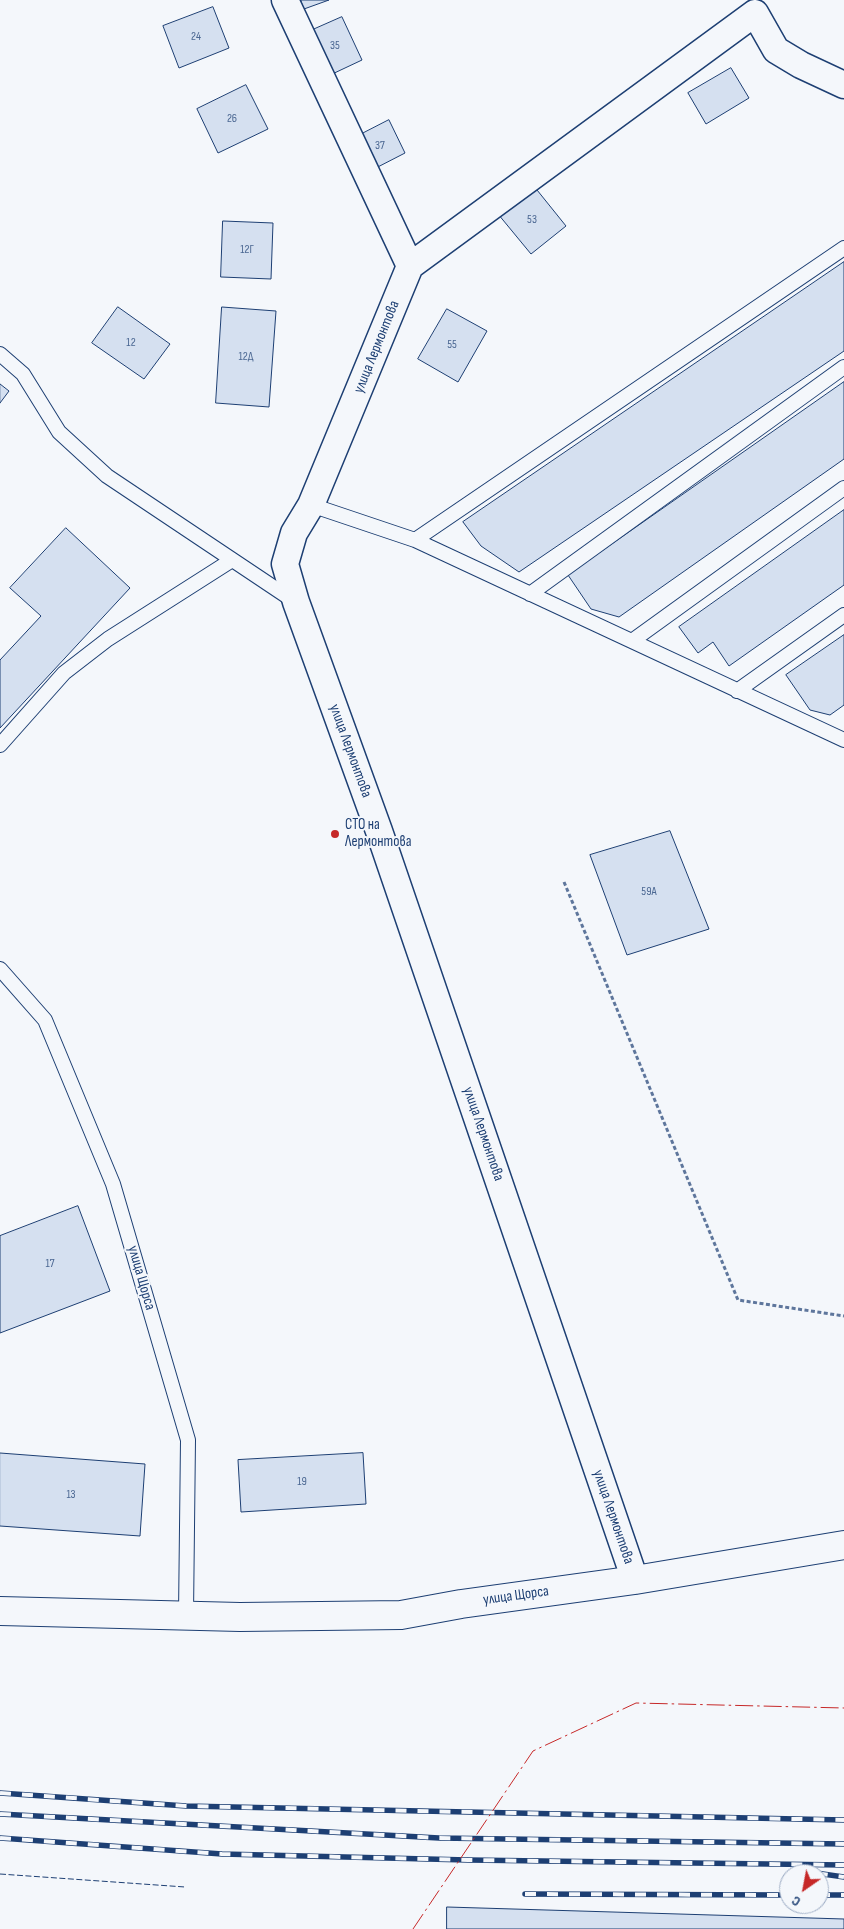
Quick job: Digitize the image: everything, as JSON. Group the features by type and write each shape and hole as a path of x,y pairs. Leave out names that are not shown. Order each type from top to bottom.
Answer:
{"main road":[{"name":"улица Щорса","path":"0,1611 186,1614 240,1617 401,1614 635,1580 844,1545"}],"street":[{"path":"285,0 410,266 758,6 776,50 844,85"},
{"name":"улица Лермонтова","path":"410,266 311,505 294,534 284,564 296,602 383,840 635,1580"}],"lane":[{"path":"415,540 844,248"},
{"path":"0,354 23,374 59,432 107,476 296,602"},
{"path":"530,594 844,367"},
{"path":"632,641 844,488"},
{"path":"311,505 415,540 844,740"},
{"path":"0,745 64,673 108,639 232,560"},
{"path":"737,691 844,615"},
{"name":"улица Щорса","path":"0,970 45,1020 113,1184 188,1440 186,1614"}],"path":[{"path":"564,882 738,1300 844,1316"}],"building":[{"path":"301,0 329,0 304,9"},
{"path":"213,7 229,48 179,68 163,26"},
{"path":"342,17 362,60 328,76 308,32"},
{"path":"731,68 749,98 706,124 688,93"},
{"path":"246,85 268,129 218,153 197,109"},
{"path":"389,120 405,153 370,171 354,138"},
{"path":"533,185 566,226 531,254 498,214"},
{"path":"223,221 273,223 271,279 221,277"},
{"path":"844,262 844,351 519,572 481,546 463,522"},
{"path":"118,307 170,344 144,379 92,343"},
{"path":"222,307 276,311 269,407 216,403"},
{"path":"447,309 487,331 458,382 418,359"},
{"path":"844,382 844,459 619,617 591,609 568,575"},
{"path":"0,384 9,391 0,403"},
{"path":"844,510 844,585 729,666 713,642 698,653 679,627"},
{"path":"66,528 130,588 0,728 0,660 41,616 10,588"},
{"path":"844,635 844,705 830,715 810,710 786,675"},
{"path":"670,831 709,929 627,955 590,855"},
{"path":"78,1206 110,1291 0,1333 0,1236"},
{"path":"0,1453 145,1464 140,1536 0,1526"},
{"path":"363,1453 366,1504 241,1512 238,1460"},
{"path":"447,1907 844,1919 844,1929 447,1929"}],"railway":[{"path":"0,1793 186,1806 844,1820"},
{"path":"0,1814 439,1838 844,1844"},
{"path":"0,1838 222,1854 468,1860 844,1865"},
{"path":"829,1875 844,1877"},
{"path":"525,1894 779,1895"},
{"path":"829,1895 844,1895"}],"fence":[{"path":"0,1874 185,1887"}],"power":[{"path":"413,1929 533,1751 636,1703 844,1708"}],"place":[{"name":"СТО на Лермонтова","path":"335,834"}]}
